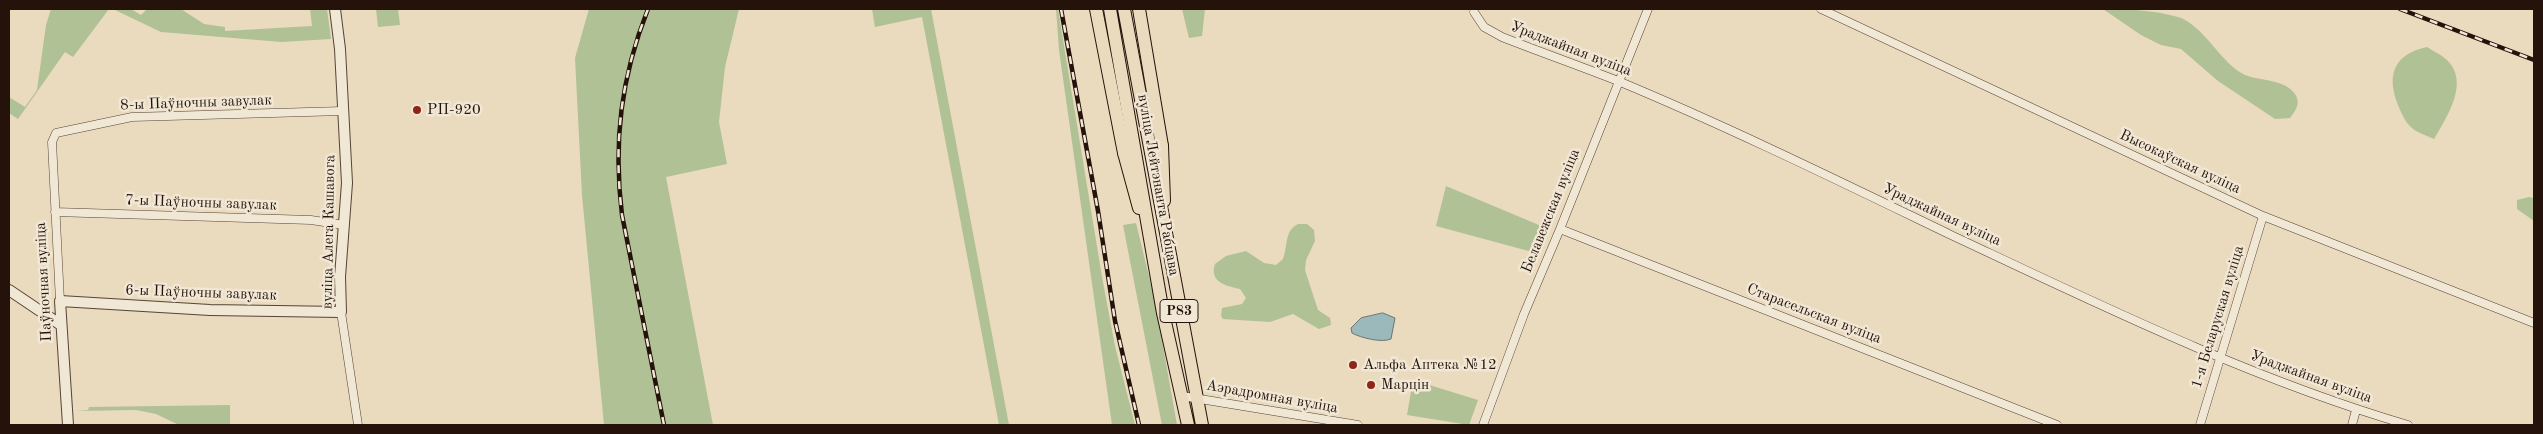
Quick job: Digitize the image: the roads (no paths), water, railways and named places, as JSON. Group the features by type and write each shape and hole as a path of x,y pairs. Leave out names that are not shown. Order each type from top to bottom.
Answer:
{"main road":[{"name":"вуліца Лейтэнанта Рабцава","path":"1096,9 1124,153 1151,246 1188,425"},
{"name":"вуліца Лейтэнанта Рабцава","path":"1110,9 1144,157 1162,223 1202,425"},
{"name":"вуліца Лейтэнанта Рабцава","path":"1124,9 1144,157 1151,246"},
{"name":"вуліца Лейтэнанта Рабцава","path":"1139,9 1162,146 1165,184 1162,223"}],"street":[{"name":"вуліца Алега Кашавога","path":"335,9 340,49 347,183 340,277 342,312 358,425"},
{"name":"Белавежская вуліца","path":"1483,425 1524,314 1648,9"},
{"name":"Высокаўская вуліца","path":"1822,9 2263,216 2534,323"},
{"name":"Ураджайная вуліца","path":"1474,12 1484,27 1502,37 1618,81 1787,156 2101,306 2221,358 2356,410 2408,425"},
{"name":"8-ы Паўночны завулак","path":"53,137 61,131 86,128 132,117 293,114 343,110"},
{"name":"Паўночная вуліца","path":"53,137 60,301 68,425"},
{"name":"7-ы Паўночны завулак","path":"56,212 311,220 344,225"},
{"name":"1-я Беларуская вуліца","path":"2200,425 2263,216"},
{"name":"Старасельская вуліца","path":"1560,229 2057,425"},
{"path":"9,290 62,325"},
{"name":"6-ы Паўночны завулак","path":"60,301 210,310 342,312"},
{"name":"Аэрадромная вуліца","path":"1182,396 1358,425"},
{"path":"2352,425 2356,410"}],"water":[{"path":"1383,313 1395,318 1391,339 1371,339 1352,333 1351,328 1361,318"}],"railway":[{"path":"648,9 631,60 626,85 619,136 618,162 622,215 664,425"},
{"path":"1061,9 1098,211 1115,321 1139,425"},
{"path":"2400,9 2534,60"}],"place":[{"name":"РП-920","path":"417,110"},
{"name":"Альфа Аптека №12","path":"1353,365"},
{"name":"Марцін","path":"1371,385"}]}
